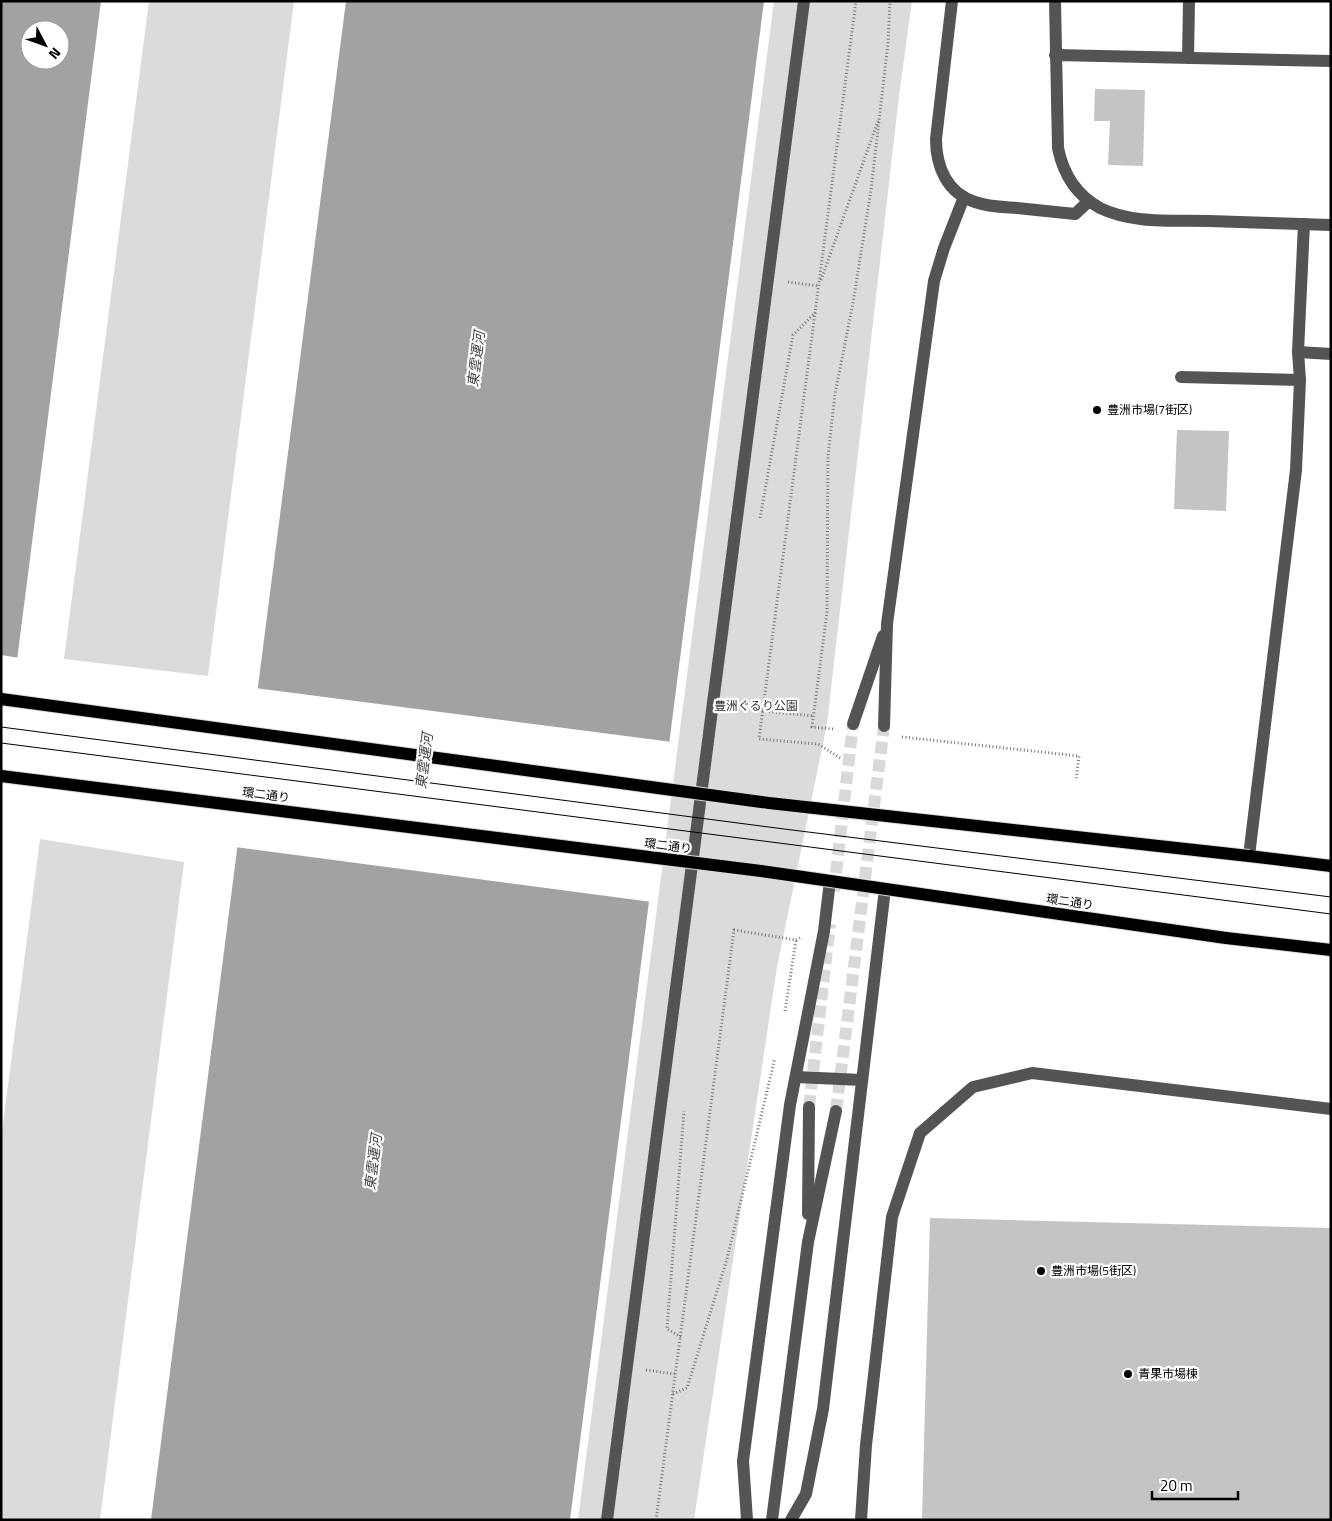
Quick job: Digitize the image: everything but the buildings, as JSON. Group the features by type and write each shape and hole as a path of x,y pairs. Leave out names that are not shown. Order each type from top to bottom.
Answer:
{"main road":[{"path":"1,699 769,803 1331,866"},
{"name":"環二通り","path":"1,776 742,868 1226,938 1331,950"}],"street":[{"path":"606,1520 804,1"},
{"path":"952,1 936,139 936,156 943,174 954,189 964,197 983,204 1075,214 1090,201"},
{"path":"1054,1 1058,148 1061,163 1067,177 1076,189 1090,201 1116,214 1146,219 1331,225"},
{"path":"1188,58 1190,1"},
{"path":"1055,55 1331,61"},
{"path":"884,726 887,624 934,281 944,248 964,197"},
{"path":"1249,856 1296,470 1300,380 1298,352 1304,224"},
{"path":"1298,352 1331,354"},
{"path":"1181,377 1300,380"},
{"path":"848,727 887,624"},
{"path":"747,1520 743,1461 789,1115 824,931 830,881"},
{"path":"791,1520 806,1494 823,1409 885,889"},
{"path":"861,1520 866,1445 892,1217 920,1133 973,1087 1032,1073 1331,1109"},
{"path":"796,1077 862,1080"},
{"path":"808,1242 810,1107"},
{"path":"772,1520 808,1242 836,1111"}],"path":[{"path":"840,758 818,744 759,739 856,1"},
{"path":"848,727 812,727 827,612 828,456 834,394 853,303 871,190 888,44 890,1"},
{"path":"819,286 880,116"},
{"path":"768,280 819,286"},
{"path":"759,527 793,335 816,311"},
{"path":"762,710 814,716"},
{"path":"901,736 1079,756 1076,780"},
{"path":"656,1520 734,930 796,940 784,1013"},
{"path":"672,1394 687,1388 727,1259 777,1050"},
{"path":"681,1337 667,1329 684,1102"},
{"path":"626,1367 675,1374"}],"green space":[{"path":"149,1 294,1 208,676 64,659"},
{"name":"豊洲ぐるり公園","path":"774,1 912,1 899,96 827,724 777,967 694,1520 578,1520"},
{"path":"40,839 184,862 100,1520 1,1520 1,1139"}],"water":[{"path":"1,1 101,1 1,786"},
{"name":"東雲運河","path":"346,1 764,1 570,1520 151,1520"}],"pier":[{"path":"1,655 20,658 4,786 1,788"},
{"path":"255,688 672,742 652,902 235,847"}],"tunnel":[{"path":"834,891 853,724"},
{"path":"836,1111 884,726"},
{"path":"809,1107 830,924"}],"tram line":[{"path":"1,727 784,829 1331,897"},
{"path":"1,743 1331,914"}],"place":[{"name":"豊洲市場(7街区)","path":"1097,410"},
{"name":"豊洲市場(5街区)","path":"1041,1271"},
{"name":"青果市場棟","path":"1128,1374"}]}
